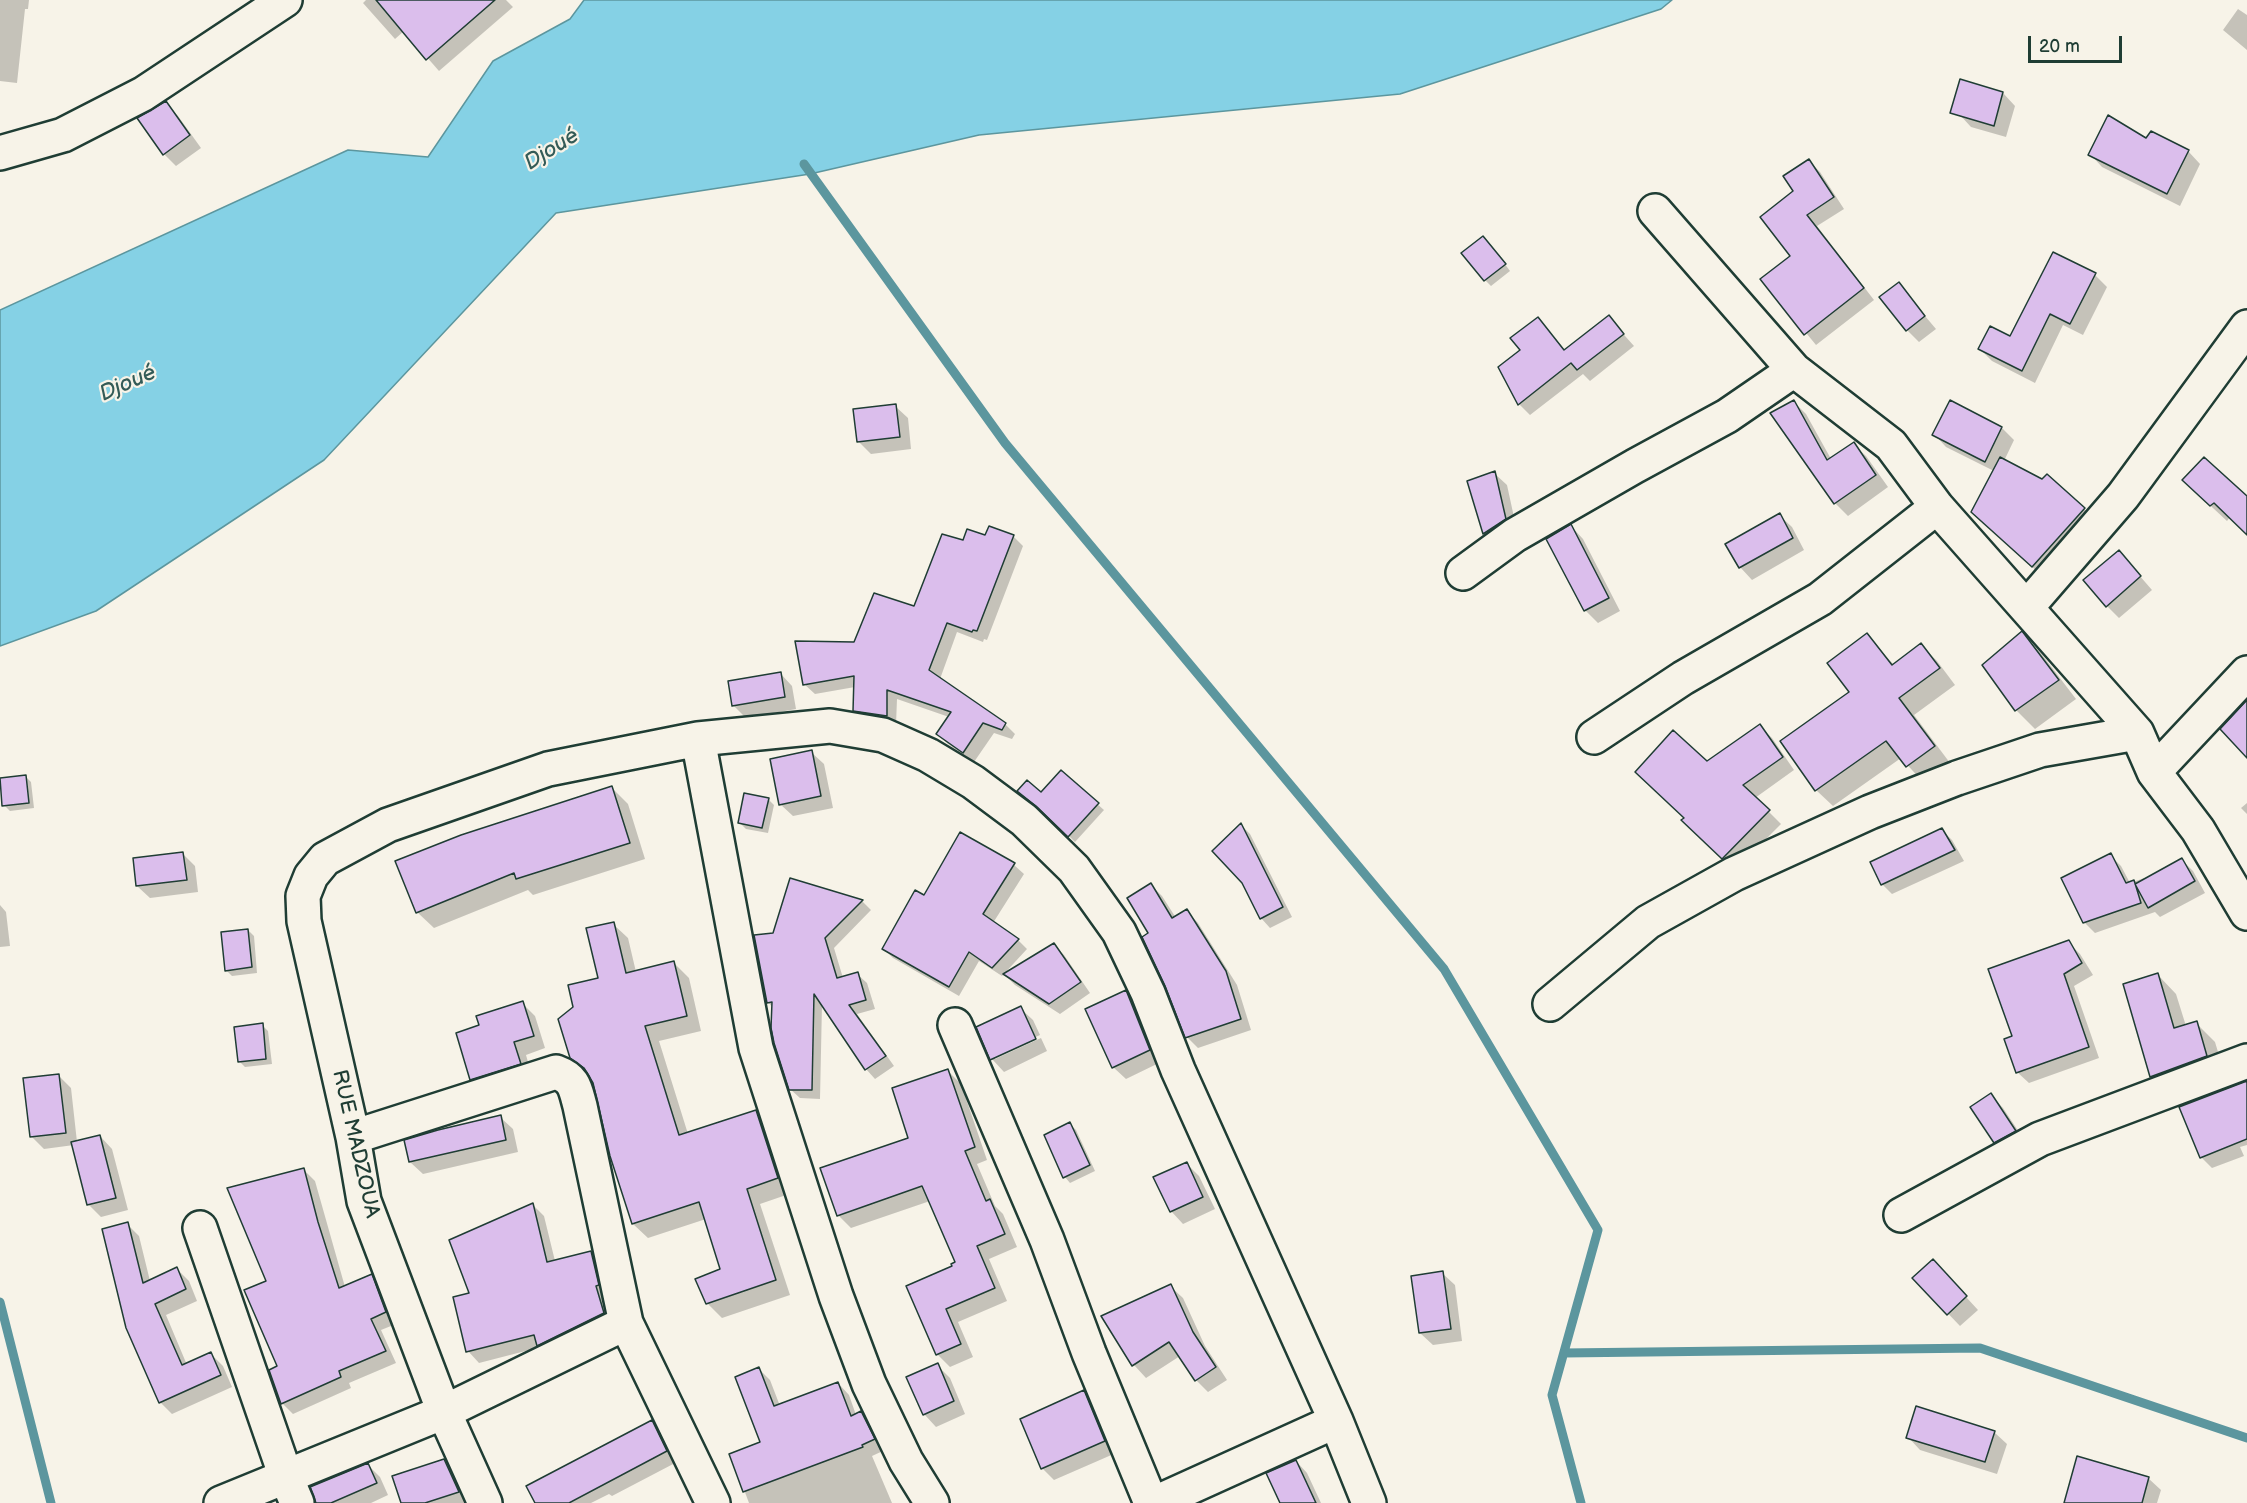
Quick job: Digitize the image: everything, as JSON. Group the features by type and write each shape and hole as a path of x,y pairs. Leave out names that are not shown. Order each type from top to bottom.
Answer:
{"street":[{"path":"0,153 63,135 143,93 285,0"},
{"path":"1655,211 1794,370 1891,445 1937,507 2137,733 2154,772 2198,830 2247,913"},
{"path":"2027,607 2122,496 2247,327"},
{"path":"1463,573 1515,535 1726,416 1794,370"},
{"path":"1594,737 1683,678 1820,599 1937,507"},
{"path":"2154,772 2247,673"},
{"path":"932,1503 906,1461 869,1384 836,1296 756,1048 698,739 830,726 883,735 928,754 973,782 1024,820 1074,869 1119,932 1148,993 1178,1070 1336,1420 1369,1503"},
{"path":"1550,1004 1648,922 1734,874 1870,812 1957,778 2040,750 2137,733"},
{"name":"RUE MADZOUA","path":"485,1503 444,1412 364,1201 353,1137 304,921 303,896 311,876 325,859 388,825 548,769 698,739"},
{"path":"955,1025 1047,1240 1089,1353 1153,1503 1336,1420"},
{"path":"1901,1215 2040,1139 2247,1061"},
{"path":"353,1137 556,1072 569,1077 574,1085 580,1106 626,1323 713,1503"},
{"path":"200,1228 291,1490"},
{"path":"221,1503 291,1490 626,1323"}],"water":[{"name":"Djoué","path":"584,0 1672,0 1661,9 1400,94 979,135 810,174 556,213 324,460 96,611 0,646 0,310 348,150 428,157 493,61 570,19"}],"building":[{"path":"376,0 495,0 426,60"},
{"path":"1960,79 2003,92 1994,126 1950,113"},
{"path":"166,101 190,135 163,155 137,118"},
{"path":"2108,115 2146,138 2151,131 2189,150 2167,194 2088,155"},
{"path":"1809,159 1834,197 1807,215 1864,288 1804,335 1760,279 1790,256 1760,217 1793,191 1783,176"},
{"path":"1483,236 1506,264 1484,281 1461,253"},
{"path":"2053,252 2096,273 2070,324 2050,314 2022,371 1978,349 1990,326 2010,336"},
{"path":"1899,282 1925,316 1906,331 1879,297"},
{"path":"1609,315 1624,334 1577,370 1571,363 1518,405 1498,367 1520,350 1510,338 1538,317 1564,350"},
{"path":"1794,400 1827,460 1854,442 1876,475 1834,504 1770,413"},
{"path":"1950,400 2002,427 1985,462 1932,435"},
{"path":"896,404 900,437 857,442 853,409"},
{"path":"2000,457 2042,479 2047,474 2085,508 2032,567 1971,512"},
{"path":"2204,457 2247,496 2247,535 2214,503 2210,506 2182,480"},
{"path":"1495,471 1506,519 1483,534 1467,481"},
{"path":"1780,513 1793,538 1739,568 1725,544"},
{"path":"1571,524 1609,598 1584,611 1546,539"},
{"path":"989,526 1014,535 977,631 972,632 947,623 929,670 1006,723 1002,730 983,723 963,753 936,734 951,712 887,690 887,716 853,711 854,676 803,685 795,641 854,642 874,593 914,606 942,534 963,540 967,529 985,535"},
{"path":"2119,550 2141,576 2106,607 2083,580"},
{"path":"2022,631 2059,680 2015,711 1982,665"},
{"path":"1867,633 1892,665 1921,643 1940,668 1899,698 1935,746 1906,767 1886,741 1815,791 1780,741 1849,692 1827,663"},
{"path":"781,672 785,697 732,706 728,681"},
{"path":"2247,700 2247,758 2220,729"},
{"path":"1760,724 1783,757 1743,785 1770,810 1722,859 1681,820 1684,818 1635,772 1673,730 1707,761"},
{"path":"812,750 821,796 779,805 770,759"},
{"path":"1061,770 1099,803 1068,837 1017,791 1027,780 1041,792"},
{"path":"26,775 29,803 2,806 0,778"},
{"path":"612,786 630,843 516,879 514,873 416,913 395,861 461,835"},
{"path":"744,793 769,798 762,828 738,823"},
{"path":"1241,823 1283,907 1260,919 1242,883 1212,851"},
{"path":"1942,828 1955,850 1881,885 1870,862"},
{"path":"960,832 1015,863 983,914 1019,939 992,968 969,952 949,987 882,949 915,890 924,895"},
{"path":"183,852 187,880 136,886 133,858"},
{"path":"2111,853 2126,883 2134,880 2141,903 2083,923 2061,878"},
{"path":"2182,858 2195,881 2148,908 2135,884"},
{"path":"790,878 863,900 825,938 837,978 858,972 866,1000 849,1005 886,1056 865,1070 814,994 812,1090 789,1090 774,1043 771,1028 772,1002 767,1003 754,935 773,933"},
{"path":"1151,883 1172,918 1187,909 1226,971 1241,1019 1185,1038 1165,986 1142,937 1148,933 1127,898"},
{"path":"614,922 626,973 674,961 687,1016 645,1026 679,1135 756,1110 778,1178 747,1189 776,1280 706,1304 695,1279 720,1269 699,1202 632,1224 610,1156 593,1083 584,1068 570,1058 558,1019 573,1007 568,985 598,978 586,928"},
{"path":"248,929 252,967 225,971 221,932"},
{"path":"2069,940 2082,963 2064,974 2089,1047 2016,1073 2004,1039 2012,1036 1988,969"},
{"path":"1054,943 1081,982 1049,1004 1003,974"},
{"path":"2158,973 2174,1028 2197,1021 2207,1056 2150,1077 2123,984"},
{"path":"1126,990 1150,1050 1112,1068 1085,1009"},
{"path":"523,1001 534,1036 514,1042 521,1064 470,1080 456,1033 479,1025 476,1016"},
{"path":"1021,1006 1036,1039 990,1060 976,1027"},
{"path":"263,1023 266,1059 238,1062 234,1027"},
{"path":"948,1069 975,1147 965,1151 986,1201 990,1199 1005,1234 977,1246 995,1288 946,1309 961,1344 936,1355 906,1286 952,1266 951,1264 955,1262 922,1186 837,1216 820,1168 908,1138 892,1088"},
{"path":"59,1074 66,1133 30,1137 23,1078"},
{"path":"2247,1081 2247,1139 2200,1158 2179,1107"},
{"path":"1991,1093 2016,1131 1994,1143 1970,1107"},
{"path":"501,1115 506,1140 409,1162 404,1140"},
{"path":"1070,1122 1090,1165 1063,1178 1044,1135"},
{"path":"100,1135 116,1198 87,1205 71,1142"},
{"path":"1187,1162 1203,1197 1170,1212 1153,1177"},
{"path":"304,1168 339,1288 372,1274 386,1312 371,1319 386,1351 339,1371 341,1377 281,1404 269,1370 277,1366 244,1290 266,1281 227,1188"},
{"path":"533,1203 547,1262 591,1251 599,1285 596,1286 604,1313 537,1346 534,1335 466,1352 453,1297 469,1293 449,1240"},
{"path":"128,1222 143,1283 177,1267 186,1289 155,1304 182,1365 211,1352 221,1375 159,1403 126,1328 102,1229"},
{"path":"1933,1259 1967,1296 1947,1315 1912,1278"},
{"path":"1443,1271 1451,1329 1419,1333 1411,1276"},
{"path":"1171,1284 1193,1332 1216,1367 1195,1381 1169,1342 1132,1366 1101,1316"},
{"path":"938,1363 954,1401 923,1415 906,1377"},
{"path":"759,1367 774,1406 838,1382 851,1416 861,1411 875,1439 862,1445 863,1447 743,1492 729,1454 760,1442 735,1377"},
{"path":"1084,1390 1105,1441 1041,1469 1020,1419"},
{"path":"1916,1406 1995,1431 1985,1462 1906,1438"},
{"path":"652,1420 667,1451 569,1503 535,1503 526,1486"},
{"path":"2077,1456 2149,1477 2142,1503 2064,1503"},
{"path":"444,1459 459,1492 425,1503 401,1503 392,1476"},
{"path":"1296,1460 1316,1503 1280,1503 1266,1473"},
{"path":"368,1463 377,1483 331,1503 316,1503 310,1487"}],"waterway":[{"path":"804,164 1005,443 1444,969 1598,1230 1552,1395 1581,1503"},
{"path":"0,1302 51,1503"},
{"path":"1564,1353 1980,1348 2247,1438"}]}
